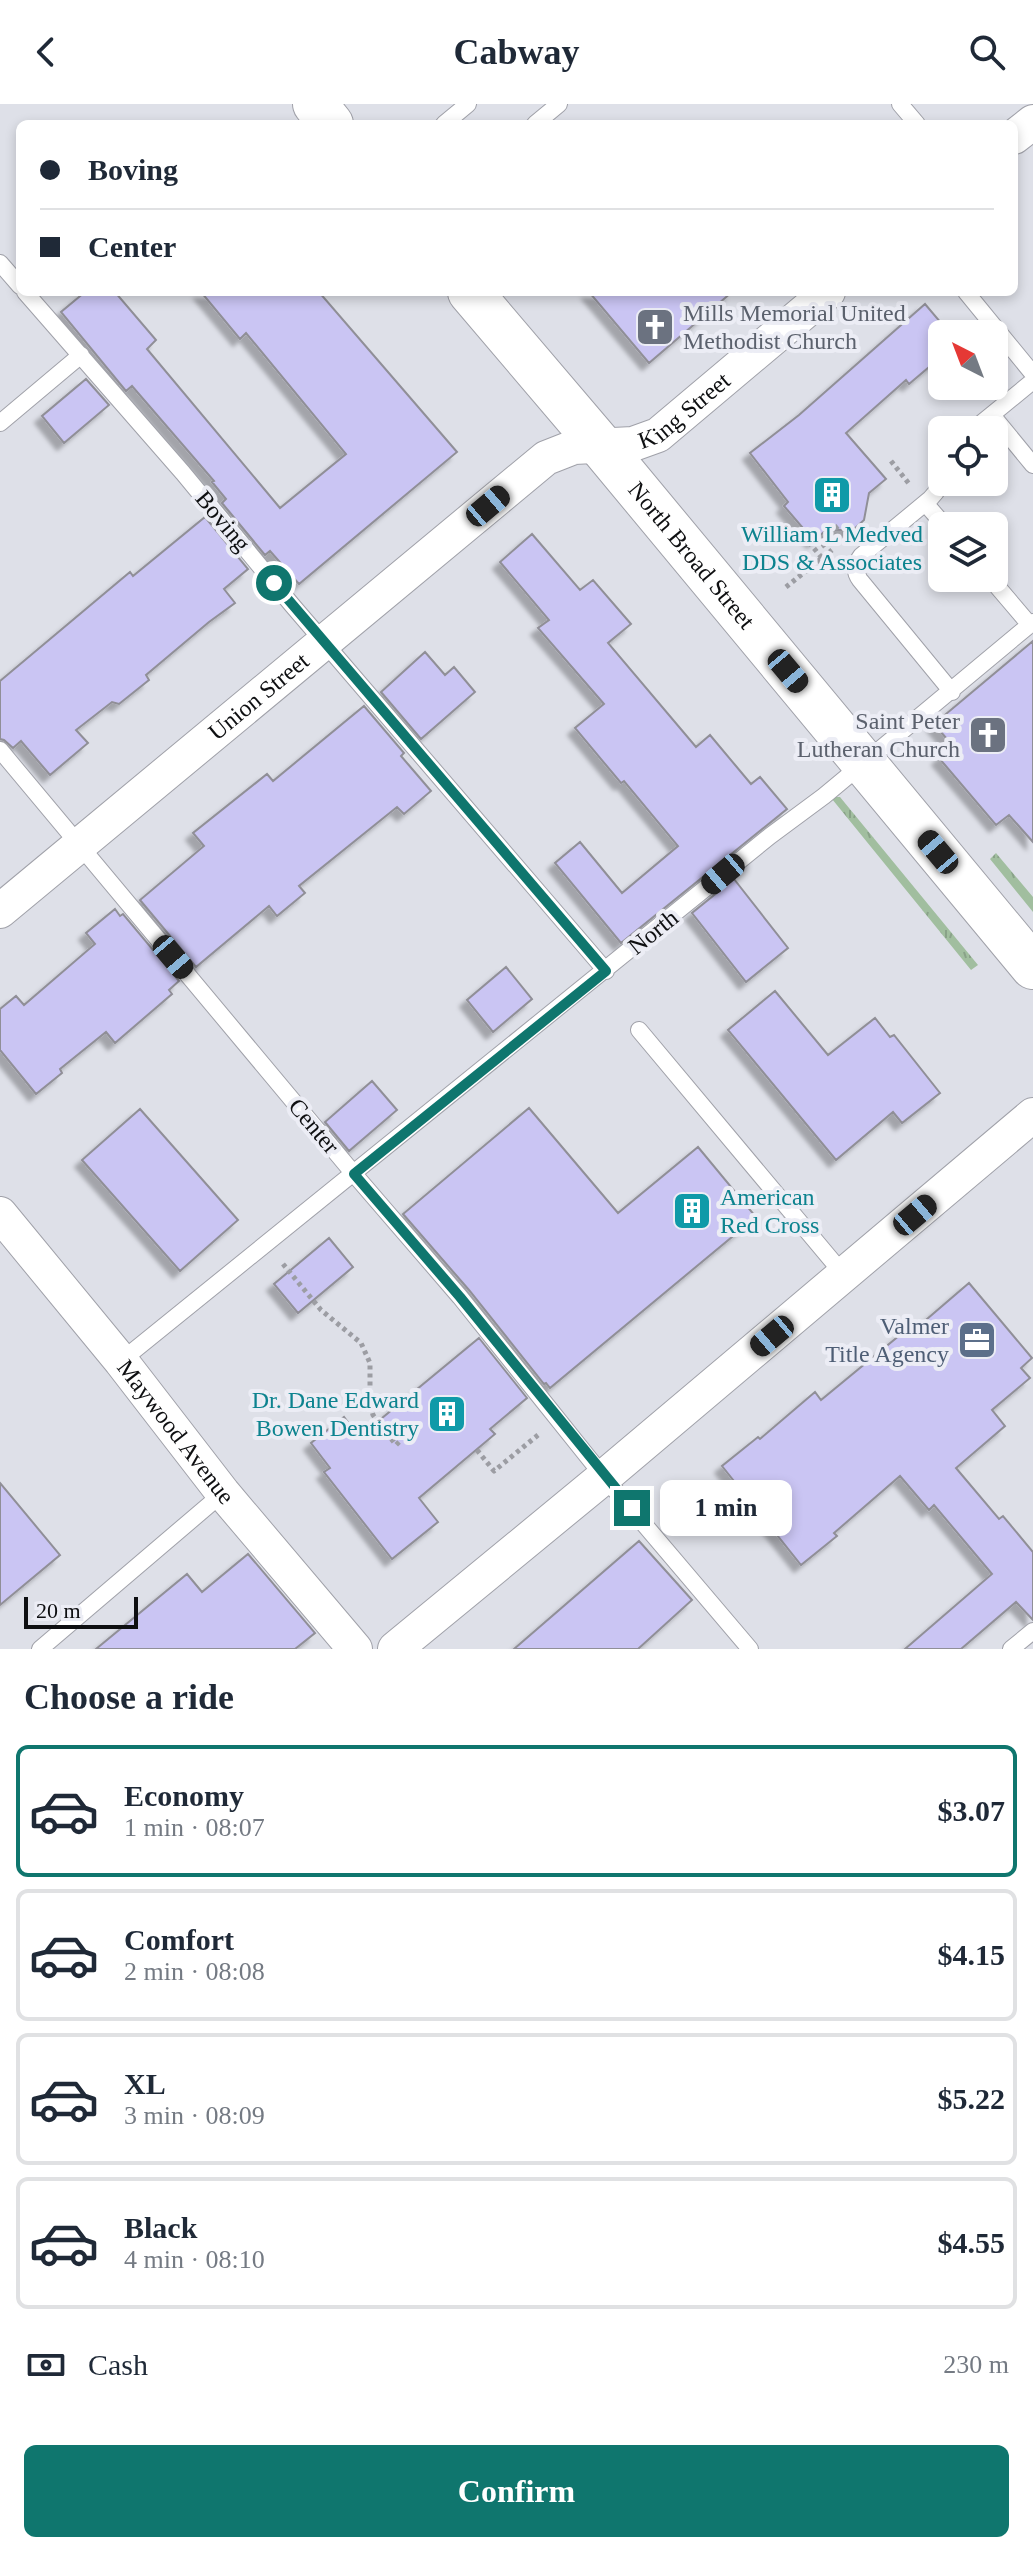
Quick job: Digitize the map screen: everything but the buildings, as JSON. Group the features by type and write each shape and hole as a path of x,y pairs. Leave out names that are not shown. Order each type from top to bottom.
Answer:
{"street":[{"path":"315,104 328,120"},
{"name":"North Broad Street","path":"473,296 1033,967"},
{"name":"King Street","path":"601,446 633,444 658,435 823,296"},
{"name":"Union Street","path":"0,911 546,458 574,447 601,446"},
{"path":"395,1649 1033,1115"},
{"name":"Maywood Avenue","path":"0,1214 121,1361 223,1493 355,1649"}],"lane":[{"path":"449,120 468,104"},
{"path":"540,120 559,104"},
{"path":"900,104 914,120"},
{"path":"0,263 16,281"},
{"name":"Boving","path":"29,296 606,971"},
{"path":"969,296 1033,374"},
{"path":"0,423 81,355"},
{"path":"1033,381 992,415 1033,465"},
{"path":"932,496 861,556 856,575 952,692"},
{"path":"925,503 933,512"},
{"path":"1003,592 1032,624"},
{"name":"North","path":"121,1361 770,836 824,796 1032,624"},
{"name":"Center","path":"0,750 460,1297 604,1477 750,1649"},
{"path":"639,1030 844,1275"},
{"path":"40,1649 223,1493"}],"path":[{"path":"811,537 807,540 822,558"},
{"path":"786,587 798,578"},
{"path":"267,1244 321,1310 361,1343 370,1363 373,1415 396,1445 400,1441"},
{"path":"477,1450 494,1471 539,1434"}],"green space":[{"path":"840,797 978,965 971,970 832,799"},
{"path":"996,853 1033,897 1033,912 990,859"}],"place":[{"name":"Mills Memorial United Methodist Church","path":"655,327"},
{"name":"William L Medved DDS & Associates","path":"832,495"},
{"name":"Saint Peter Lutheran Church","path":"988,735"},
{"name":"American Red Cross","path":"692,1211"},
{"name":"Valmer Title Agency","path":"977,1340"},
{"name":"Dr. Dane Edward Bowen Dentistry","path":"447,1414"}],"route":[{"path":"274,583 606,971 354,1174 460,1297 632,1508"}]}
